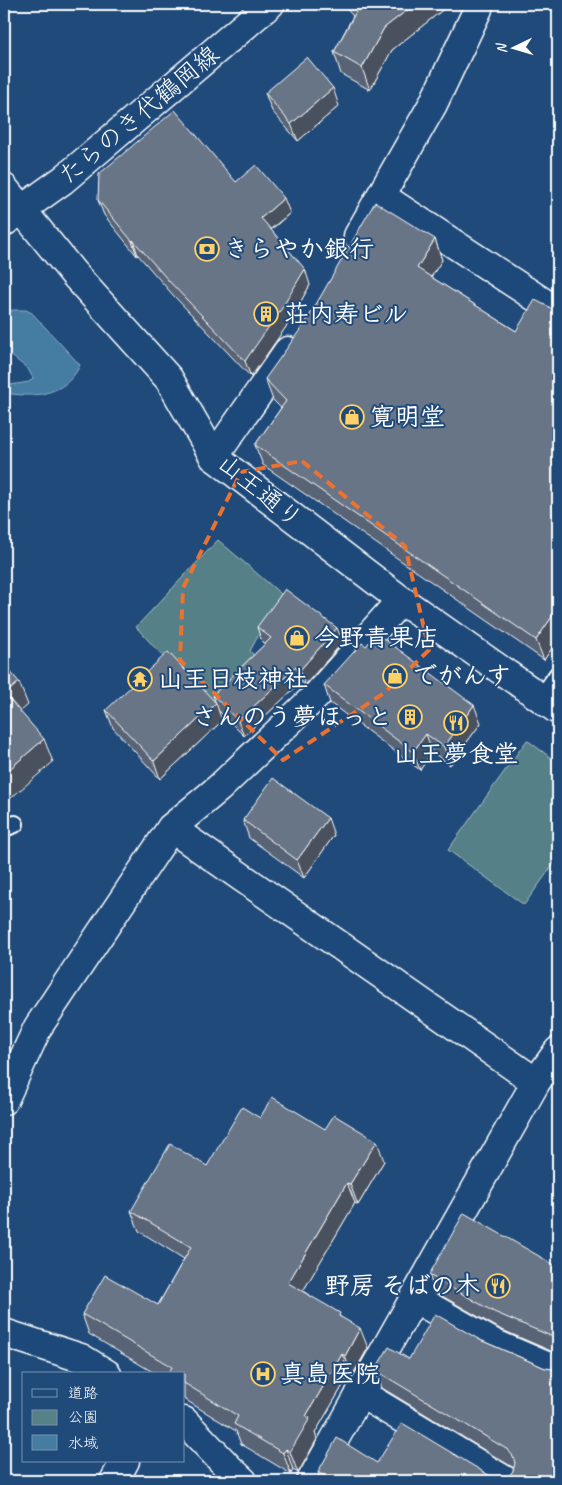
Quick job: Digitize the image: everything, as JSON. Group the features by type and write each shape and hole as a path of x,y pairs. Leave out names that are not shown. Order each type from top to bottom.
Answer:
{"street":[{"name":"たらのき代鶴岡線","path":"12,216 63,180 270,4"},
{"path":"346,256 433,104 478,9 475,4"},
{"name":"山王通り","path":"4,188 12,216 74,274 170,379 214,457 401,600 550,704"},
{"path":"381,196 558,312"},
{"path":"214,457 301,332"},
{"path":"4,1100 38,1027 170,828 219,788 316,696 401,600"},
{"path":"170,828 536,1082"},
{"path":"310,1481 536,1082 558,1051"},
{"path":"414,1298 493,1343 558,1371"},
{"path":"4,1333 81,1358 104,1372"},
{"path":"360,1393 506,1481"},
{"path":"185,1423 243,1481"},
{"path":"114,1481 124,1462"}],"lane":[{"path":"550,704 558,674"}],"highlighted area":[{"path":"302,461 405,546 429,650 384,693 283,760 180,660 183,588 241,472"}],"green space":[{"path":"218,540 281,594 250,651 261,663 211,709 136,627"},
{"path":"527,740 558,763 558,858 524,905 448,850"}],"water":[{"path":"26,310 32,313 80,365 76,373 64,385 41,394 4,394 4,386 29,382 33,378 28,369 4,350 4,311"}],"building":[{"path":"354,4 415,4 384,28 362,68 334,52 358,8"},
{"path":"307,57 333,88 291,124 265,93"},
{"path":"175,110 236,182 256,165 284,198 261,218 305,269 282,308 245,361 132,241 98,200 99,174"},
{"path":"375,202 435,239 417,268 516,331 535,300 558,313 558,513 552,522 558,526 558,608 536,640 255,445 286,401 265,379 307,320"},
{"path":"285,589 337,628 300,670 296,667 238,721 213,695 271,638 257,627"},
{"name":"さんのう夢ほっと","path":"383,638 474,705 444,747 426,734 413,752 324,685 362,643 366,646 371,640 378,645"},
{"path":"168,652 216,703 154,761 106,710"},
{"path":"4,664 19,682 5,694 44,739 4,774"},
{"path":"273,778 328,818 297,860 243,820"},
{"path":"272,1097 325,1129 334,1115 377,1141 350,1184 347,1183 288,1283 340,1313 339,1316 360,1328 345,1356 342,1354 306,1416 310,1418 290,1452 286,1449 283,1453 234,1424 238,1416 185,1384 185,1372 169,1372 172,1367 82,1314 105,1275 158,1305 191,1247 131,1211 170,1144 207,1166 242,1107 260,1118"},
{"name":"野房 そばの木","path":"464,1213 558,1267 558,1339 494,1312 429,1275"},
{"path":"435,1314 480,1340 545,1368 553,1369 558,1367 558,1481 332,1481 318,1472 337,1438 377,1463 402,1423 492,1477 500,1479 508,1477 513,1471 515,1463 513,1456 508,1450 375,1370 389,1347 409,1359"}],"place":[{"name":"きらやか銀行","path":"207,249"},
{"name":"荘内寿ビル","path":"266,314"},
{"name":"寛明堂","path":"352,417"},
{"name":"今野青果店","path":"297,638"},
{"name":"でがんす","path":"395,676"},
{"name":"山王日枝神社","path":"140,679"},
{"name":"さんのう夢ほっと","path":"410,717"},
{"name":"山王夢食堂","path":"456,723"},
{"name":"野房 そばの木","path":"498,1286"},
{"name":"真島医院","path":"263,1374"}]}
